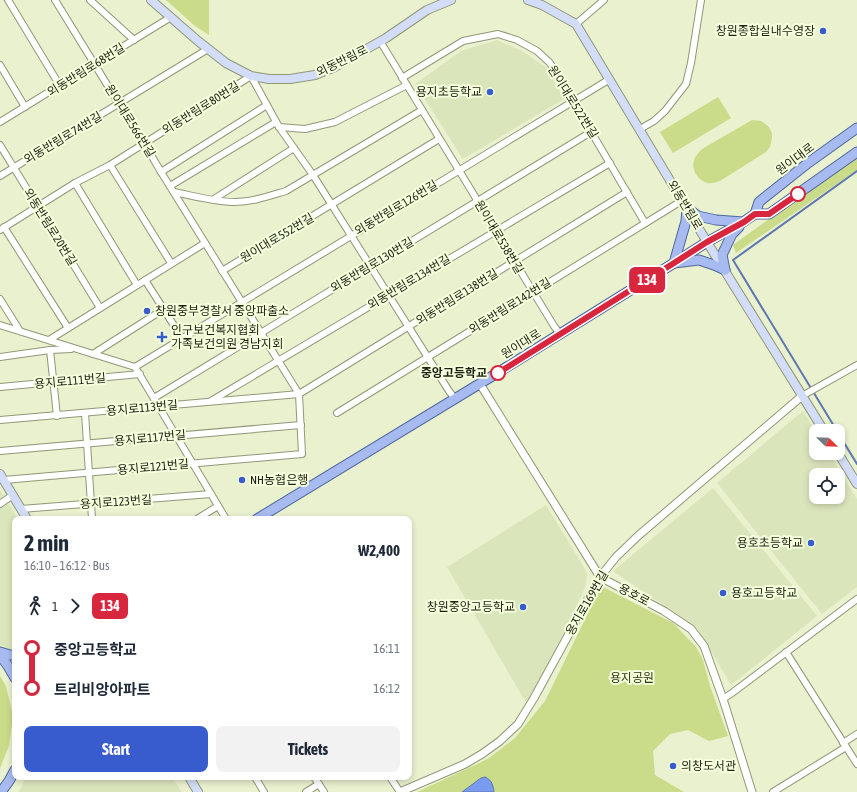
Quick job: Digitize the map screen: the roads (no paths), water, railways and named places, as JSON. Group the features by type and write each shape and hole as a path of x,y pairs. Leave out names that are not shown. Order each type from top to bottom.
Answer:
{"main road":[{"name":"외동반림로","path":"151,0 208,49 226,62 251,76 269,79 290,79 315,75 335,67 380,41 427,10 451,0"},
{"name":"외동반림로","path":"528,0 542,5 576,24 707,242 805,394 820,424"},
{"name":"원이대로","path":"262,516 480,384 707,242 744,222 755,214 759,202 808,163 857,128"},
{"name":"원이대로","path":"755,214 769,214 857,152"},
{"path":"685,204 698,216 716,220 744,222"},
{"path":"685,204 686,221 674,263 699,260 725,270"},
{"path":"725,270 722,255 732,234 744,222"},
{"path":"842,460 857,484"},
{"path":"2,477 25,516"},
{"path":"0,654 12,655"},
{"path":"0,654 12,673"},
{"path":"1,792 12,776"},
{"path":"191,780 198,792"}],"street":[{"path":"8,0 60,86"},
{"name":"원이대로566번길","path":"55,0 299,394"},
{"path":"90,0 134,40"},
{"path":"576,24 604,0"},
{"path":"640,129 654,121 665,111 686,84 691,63 701,0"},
{"name":"외동반림로68번길","path":"0,122 171,17"},
{"name":"원이대로522번길","path":"402,78 463,41 498,34 517,40 537,51 550,63 645,223"},
{"name":"원이대로538번길","path":"380,41 560,334"},
{"name":"외동반림로74번길","path":"0,176 208,49"},
{"path":"0,65 25,107"},
{"path":"251,76 277,124 332,204 427,357 455,398"},
{"name":"외동반림로80번길","path":"68,328 2,228 75,183 110,165 251,76"},
{"name":"외동반림로126번길","path":"135,367 610,79"},
{"path":"170,186 277,124 305,129 335,122 406,85"},
{"path":"161,172 267,105"},
{"path":"174,192 214,200 235,202 263,198 286,191 422,110"},
{"name":"외동반림로130번길","path":"154,398 591,132"},
{"path":"332,204 439,139"},
{"name":"외동반림로20번길","path":"0,145 100,308"},
{"path":"214,200 294,148"},
{"name":"외동반림로134번길","path":"209,402 610,163"},
{"path":"110,165 171,263"},
{"path":"75,183 137,285"},
{"name":"외동반림로138번길","path":"284,396 299,394 627,192"},
{"name":"원이대로552번길","path":"222,271 332,204"},
{"name":"외동반림로142번길","path":"337,413 645,223 685,204"},
{"path":"49,340 205,242"},
{"path":"146,280 182,338"},
{"path":"0,299 20,331"},
{"path":"93,354 164,309"},
{"path":"0,325 135,367 224,516"},
{"path":"0,357 50,350 76,349"},
{"path":"50,350 57,416"},
{"path":"805,394 857,365"},
{"name":"용지로111번길","path":"0,388 140,374"},
{"path":"480,384 600,577"},
{"path":"299,394 301,425"},
{"name":"용지로169번길","path":"400,792 465,764 500,741 518,724 538,692 600,577 616,557 805,394"},
{"name":"용지로113번길","path":"0,420 284,396"},
{"path":"84,413 92,516"},
{"name":"용지로117번길","path":"0,451 301,425"},
{"name":"용지로121번길","path":"2,477 89,473 302,454 301,425"},
{"name":"용지로123번길","path":"21,509 211,494"},
{"path":"0,504 13,495"},
{"path":"202,516 218,506"},
{"name":"용호로","path":"600,577 664,611 691,629 704,646 752,792"},
{"path":"722,699 857,599"},
{"path":"786,652 857,764"},
{"path":"773,792 844,745 857,734"},
{"path":"257,780 264,792"},
{"path":"316,780 324,792"},
{"path":"392,780 400,792"},
{"path":"306,792 319,784"}],"water":[{"path":"485,777 492,783 494,792 462,792 481,778"}],"waterway":[{"path":"833,424 733,260 857,171"},
{"path":"845,444 857,464"}],"place":[{"name":"창원종합실내수영장","path":"823,31"},
{"name":"용지초등학교","path":"490,92"},
{"name":"창원중부경찰서 중앙파출소","path":"147,311"},
{"name":"인구보건복지협회 가족보건의원 경남지회","path":"162,337"},
{"name":"중앙고등학교","path":"498,373"},
{"name":"NH농협은행","path":"242,480"},
{"name":"용호초등학교","path":"811,543"},
{"name":"용호고등학교","path":"723,593"},
{"name":"창원중앙고등학교","path":"523,607"},
{"name":"의창도서관","path":"673,766"}],"park label":[{"name":"용지공원","path":"632,678"}]}
